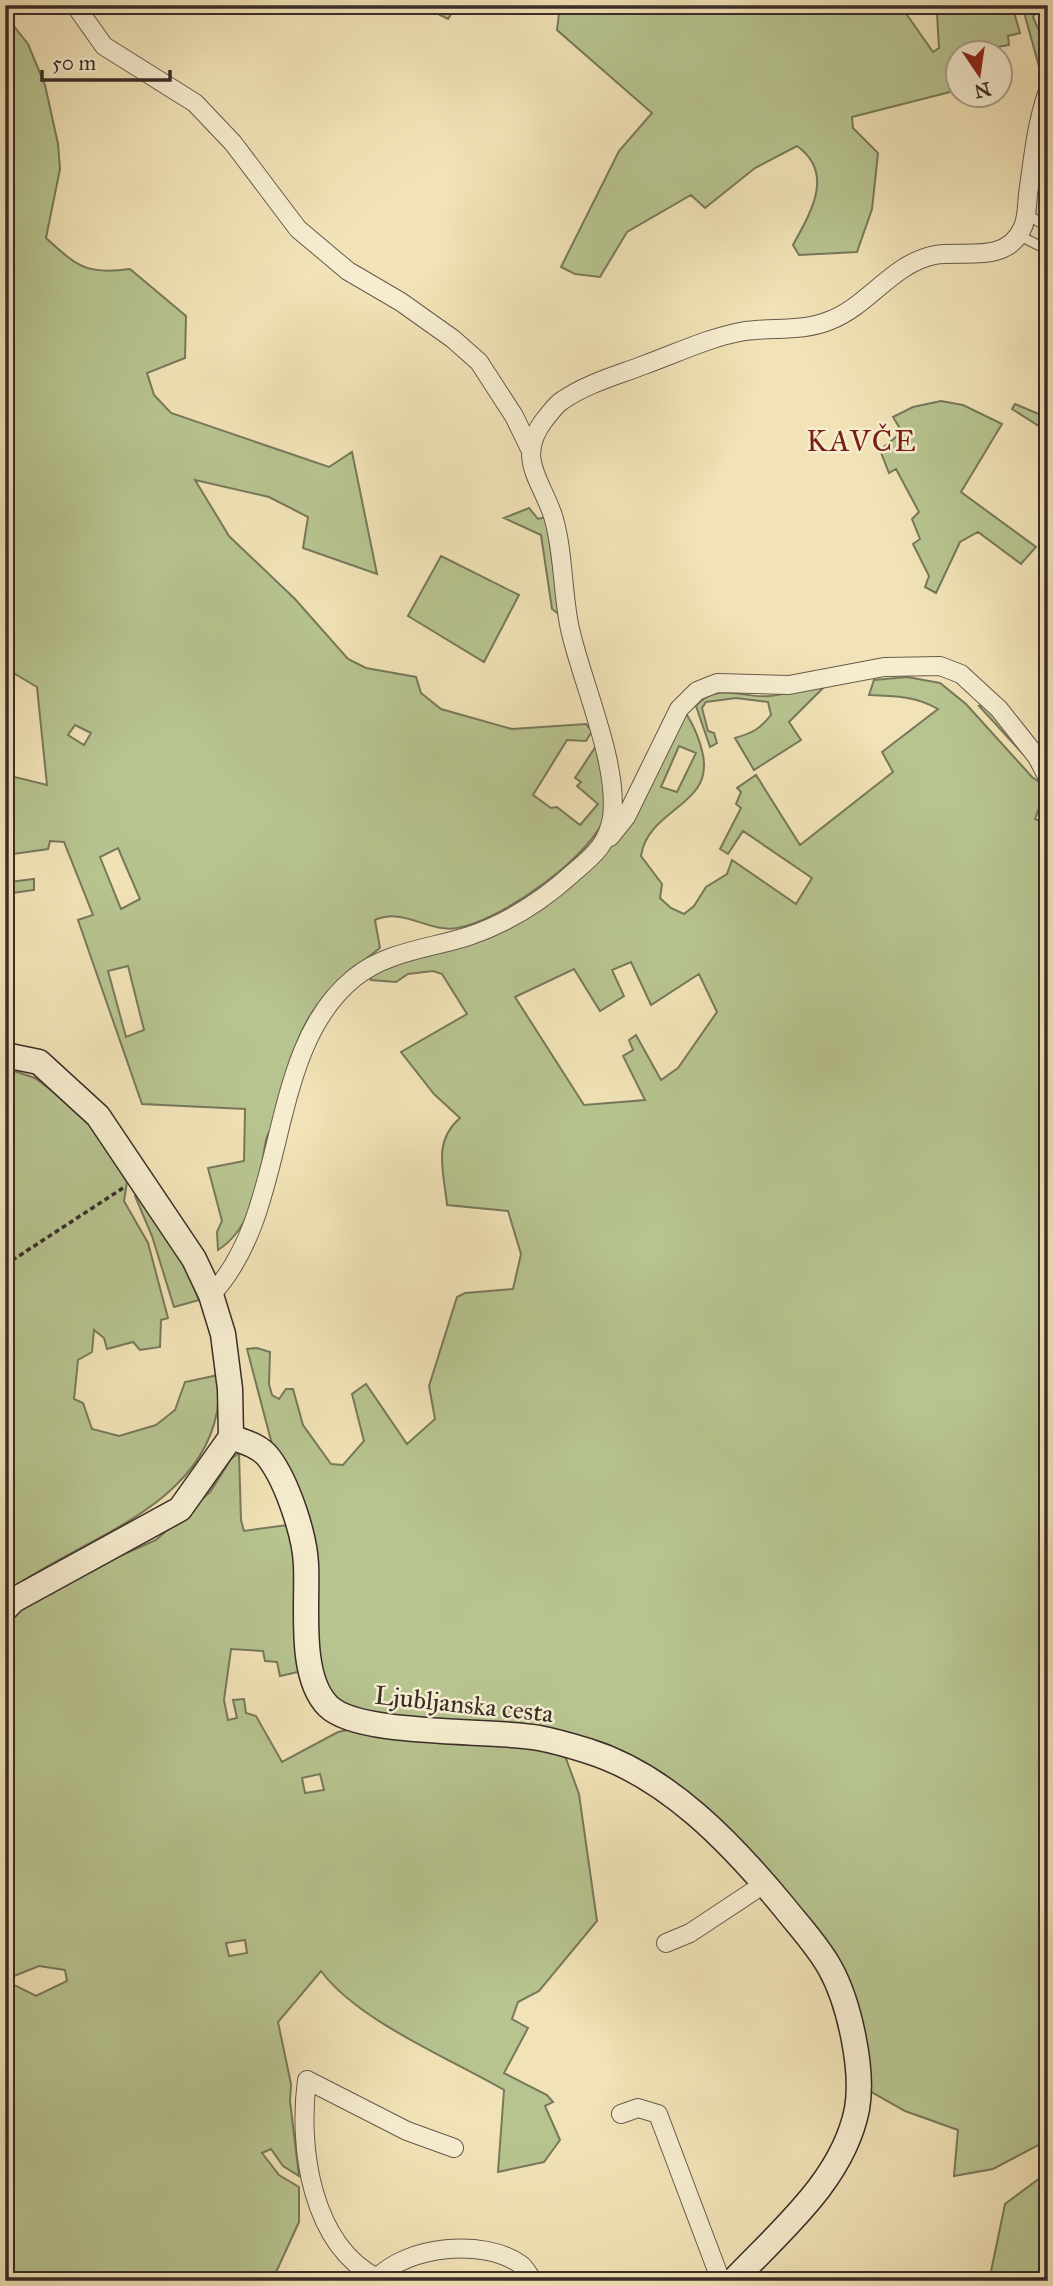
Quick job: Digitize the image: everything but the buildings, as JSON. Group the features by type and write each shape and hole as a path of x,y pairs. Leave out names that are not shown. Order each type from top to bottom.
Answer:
{"street":[{"path":"75,5 104,46 195,103 233,143 298,229 348,271 401,302 478,362 514,416 531,451"},
{"path":"604,846 612,817 612,782 569,625 553,516 532,474 531,451 541,424 560,401 590,386 718,338 748,331 799,328 829,322 856,308 906,267 933,255 985,254 1006,246 1022,230 1040,112 1048,91"},
{"path":"211,1295 241,1254 261,1203 298,1065 335,997 355,977 385,960 468,937 526,910 548,895 604,846 626,817 679,709 697,691 717,683 789,685 884,667 940,666 961,674 999,709 1037,757 1048,778"},
{"path":"5,1055 39,1062 99,1116 194,1259 211,1295 223,1334 230,1389 231,1437 180,1508 14,1600 5,1609"},
{"name":"Ljubljanska cesta","path":"231,1437 254,1446 269,1457 291,1500 306,1562 306,1640 313,1678 329,1707 361,1722 538,1738 590,1752 633,1769 688,1810 744,1858 829,1967 846,2006 856,2058 857,2107 844,2151 821,2186 733,2281"},
{"path":"666,1943 690,1933 764,1884"},
{"path":"454,2148 407,2130 307,2080 303,2110 318,2208 343,2253 362,2270 377,2279 389,2266 405,2260 461,2249 493,2252 521,2264 533,2281"},
{"path":"621,2114 638,2108 658,2114 721,2281"}],"lane":[{"path":"1025,213 1048,228"},
{"path":"1018,235 1048,250"}],"path":[{"path":"5,1265 140,1177"}],"green space":[{"path":"433,5 457,5 448,19 430,10"},
{"path":"560,5 900,5 933,52 939,48 937,14 941,5 1012,5 1020,33 1008,38 944,38 944,94 852,117 853,128 878,153 872,209 857,252 799,255 793,245 812,206 817,180 815,168 797,146 755,168 705,208 691,195 627,232 600,277 575,274 561,267 619,151 652,113 557,30"},
{"path":"1022,5 1041,5 1033,17 1047,57 1043,81"},
{"path":"5,15 28,44 45,85 58,144 60,169 46,238 84,267 103,271 130,269 186,316 185,358 147,373 154,395 171,413 329,467 352,452 377,574 303,548 308,517 269,497 195,480 229,536 295,599 348,659 366,668 416,677 421,693 441,709 512,729 586,724 592,731 586,741 567,740 533,795 551,808 557,807 580,825 598,804 577,786 581,782 575,778 596,746 601,746 607,787 607,810 600,827 586,846 545,883 497,913 457,928 446,929 396,916 375,920 380,948 331,989 315,1008 302,1031 288,1069 275,1121 267,1137 253,1201 240,1228 218,1250 217,1232 222,1221 208,1168 244,1161 245,1109 142,1104 78,920 93,915 64,842 50,841 48,849 6,855 10,882 34,879 34,890 5,894 5,781 11,776 47,785 37,687 5,668","holes":["75,725 91,733 84,745 68,735","118,848 140,899 121,909 100,857","128,966 144,1030 126,1037 108,971"]},
{"path":"941,401 963,405 1002,424 961,492 1036,547 1021,564 978,532 960,542 936,593 925,587 929,576 913,544 920,539 912,519 919,512 896,469 889,473 880,450 902,432 893,417 913,407"},
{"path":"1015,404 1048,418 1048,432 1012,409"},
{"path":"529,508 538,519 546,517 560,615 552,609 541,535 504,518"},
{"path":"441,556 519,595 484,662 408,616"},
{"path":"907,677 940,683 966,704 1032,777 1048,788 1048,803 1042,800 1035,819 1048,825 1048,2140 993,2169 954,2176 958,2130 905,2111 861,2086 839,1966 639,1760 607,1744 580,1737 368,1714 338,1703 320,1679 274,1452 247,1349 257,1348 270,1352 269,1384 272,1395 279,1399 286,1389 293,1389 303,1425 331,1464 343,1465 364,1441 352,1394 366,1384 407,1444 435,1419 429,1386 457,1297 465,1293 513,1289 521,1254 508,1211 447,1205 442,1169 443,1147 451,1127 460,1118 434,1094 401,1052 467,1014 442,974 433,971 408,974 396,982 371,980 369,974 578,878 681,715 687,715 697,734 703,755 703,772 699,786 690,797 655,827 646,840 641,856 662,884 660,898 671,908 684,914 694,906 706,887 727,874 732,860 796,904 812,878 743,831 728,854 720,849 741,808 736,804 741,792 737,788 756,775 800,845 893,772 882,752 938,709 913,699 869,695 874,680","holes":["679,746 696,753 677,792 661,787","631,962 651,1005 699,974 717,1012 678,1068 661,1080 636,1035 629,1040 633,1050 623,1056 645,1100 584,1105 515,997 574,969 600,1011 624,996 612,970"]},
{"path":"825,686 789,722 801,740 754,770 735,738 755,730 767,720 771,715 768,702 736,698 706,702 702,708 708,731 714,733 717,743 710,747 696,706 713,694 770,696"},
{"path":"985,705 1048,758 1048,773 1024,755 979,706"},
{"path":"5,1068 35,1078 70,1104 98,1134 127,1182 124,1201 148,1243 168,1318 161,1320 160,1347 140,1350 133,1342 107,1349 104,1338 94,1330 92,1352 78,1360 74,1399 83,1403 92,1429 119,1436 156,1425 175,1410 185,1382 218,1375 218,1394 217,1412 205,1446 186,1474 161,1499 5,1593"},
{"path":"139,1195 186,1268 199,1300 174,1307 152,1236 135,1196"},
{"path":"239,1453 241,1520 244,1531 287,1525 298,1573 298,1672 280,1676 277,1662 265,1661 263,1651 231,1649 224,1700 228,1720 237,1718 233,1700 244,1699 246,1713 256,1716 282,1762 338,1732 357,1728 542,1747 564,1753 579,1794 597,1921 539,1991 518,2002 512,2019 528,2028 504,2073 547,2095 553,2102 545,2106 560,2140 544,2162 498,2172 504,2090 381,2022 337,1989 321,1971 278,2022 291,2084 290,2101 299,2176 283,2166 271,2149 262,2153 279,2175 299,2187 299,2222 272,2281 5,2281 5,1622 31,1602 80,1574 156,1540 210,1492 231,1459","holes":["320,1774 324,1790 305,1793 302,1778","245,1940 247,1953 229,1956 226,1943","39,1966 65,1970 67,1981 36,1996 14,1985 14,1976"]},
{"path":"1048,2172 1048,2281 989,2281 1005,2204"}],"district":[{"name":"KAVČE","path":"862,441"}]}
